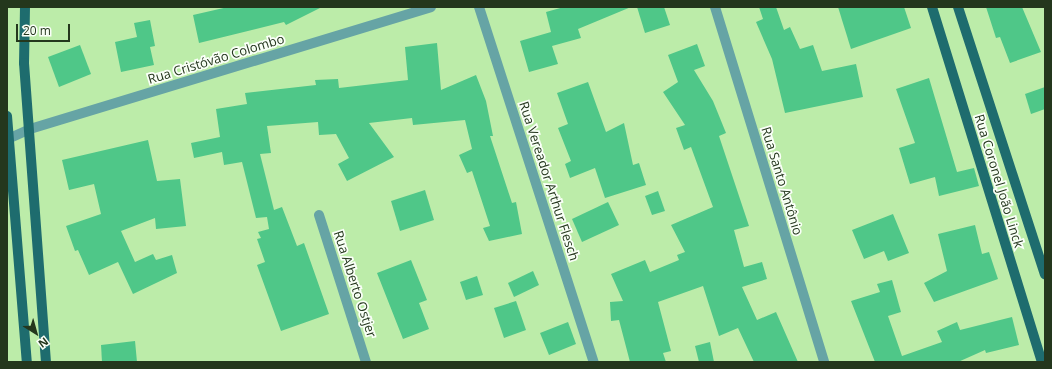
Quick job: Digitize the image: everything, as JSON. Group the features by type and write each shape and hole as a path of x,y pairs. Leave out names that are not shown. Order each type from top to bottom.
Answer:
{"main road":[{"path":"25,7 24,63 46,362"},
{"name":"Rua Coronel João Linck","path":"932,7 1042,362"},
{"name":"Rua Coronel João Linck","path":"958,7 1045,274"},
{"path":"7,116 10,138 27,362"}],"street":[{"name":"Rua Cristóvão Colombo","path":"10,138 30,129 431,7"},
{"name":"Rua Vereador Arthur Flesch","path":"480,7 594,362"},
{"name":"Rua Santo Antônio","path":"715,7 824,362"},
{"name":"Rua Alberto Ostjer","path":"319,215 366,362"}],"building":[{"path":"228,7 322,7 286,25 284,22 199,43 193,15"},
{"path":"564,7 631,7 578,29 581,38 552,46 558,64 529,72 520,41 551,32 546,12"},
{"path":"637,7 664,7 670,25 645,33"},
{"path":"759,7 776,7 784,30 790,27 800,49 813,45 822,71 856,64 863,97 785,113 772,59 756,22 763,19"},
{"path":"838,7 904,7 911,28 851,49"},
{"path":"986,7 1022,7 1041,52 1010,63 1000,37 996,38"},
{"path":"150,20 155,46 150,47 154,65 121,72 115,42 137,37 134,23"},
{"path":"437,43 441,90 476,75 486,101 493,136 490,136 512,203 516,202 522,234 489,241 483,228 490,226 472,171 467,173 459,155 472,149 465,120 413,125 412,118 369,123 394,157 347,181 338,164 349,158 336,134 319,135 318,122 267,126 271,153 260,154 274,210 282,207 297,246 304,243 329,314 281,331 257,265 265,262 257,239 261,238 258,232 269,229 267,217 256,218 242,162 224,165 222,152 194,158 191,143 220,137 216,109 247,104 245,93 316,85 315,80 338,79 339,88 408,80 405,47"},
{"path":"697,44 705,66 694,70 713,101 726,133 719,136 749,226 734,230 744,267 762,262 767,279 742,287 757,320 776,312 798,362 754,362 738,328 719,336 703,286 658,302 671,351 663,353 666,362 630,362 619,320 611,321 610,302 623,301 611,274 645,260 650,272 679,260 677,255 685,252 671,225 713,207 691,147 684,150 676,128 685,125 663,92 678,82 668,55"},
{"path":"80,45 91,74 59,87 48,57"},
{"path":"929,78 957,172 974,168 979,186 939,196 935,177 910,184 899,148 915,143 896,89"},
{"path":"588,82 606,132 624,123 633,165 639,163 646,185 605,198 595,168 570,178 565,164 571,161 558,128 568,124 557,93"},
{"path":"1045,87 1045,109 1031,114 1025,94"},
{"path":"148,140 157,181 180,179 186,226 156,229 155,218 121,231 135,262 153,254 156,260 172,255 177,273 133,294 118,262 89,275 78,250 75,251 66,226 101,214 94,184 69,190 62,160"},
{"path":"425,190 434,220 400,231 391,201"},
{"path":"658,191 665,211 652,215 645,196"},
{"path":"608,202 619,225 582,242 572,219"},
{"path":"893,214 909,253 888,261 884,251 864,259 852,230"},
{"path":"975,225 982,254 989,252 998,279 934,302 924,283 947,271 938,234"},
{"path":"411,260 427,300 419,303 429,329 403,339 377,273"},
{"path":"533,271 539,285 514,297 508,283"},
{"path":"477,276 483,295 466,300 460,282"},
{"path":"892,280 901,312 888,316 902,356 942,342 937,331 957,322 960,330 1012,317 1019,345 986,353 985,350 958,362 875,362 851,301 880,292 877,284"},
{"path":"516,301 526,330 504,338 494,308"},
{"path":"568,322 576,344 549,355 540,333"},
{"path":"135,341 137,362 102,362 101,345"},
{"path":"710,342 714,362 699,362 695,346"}]}
